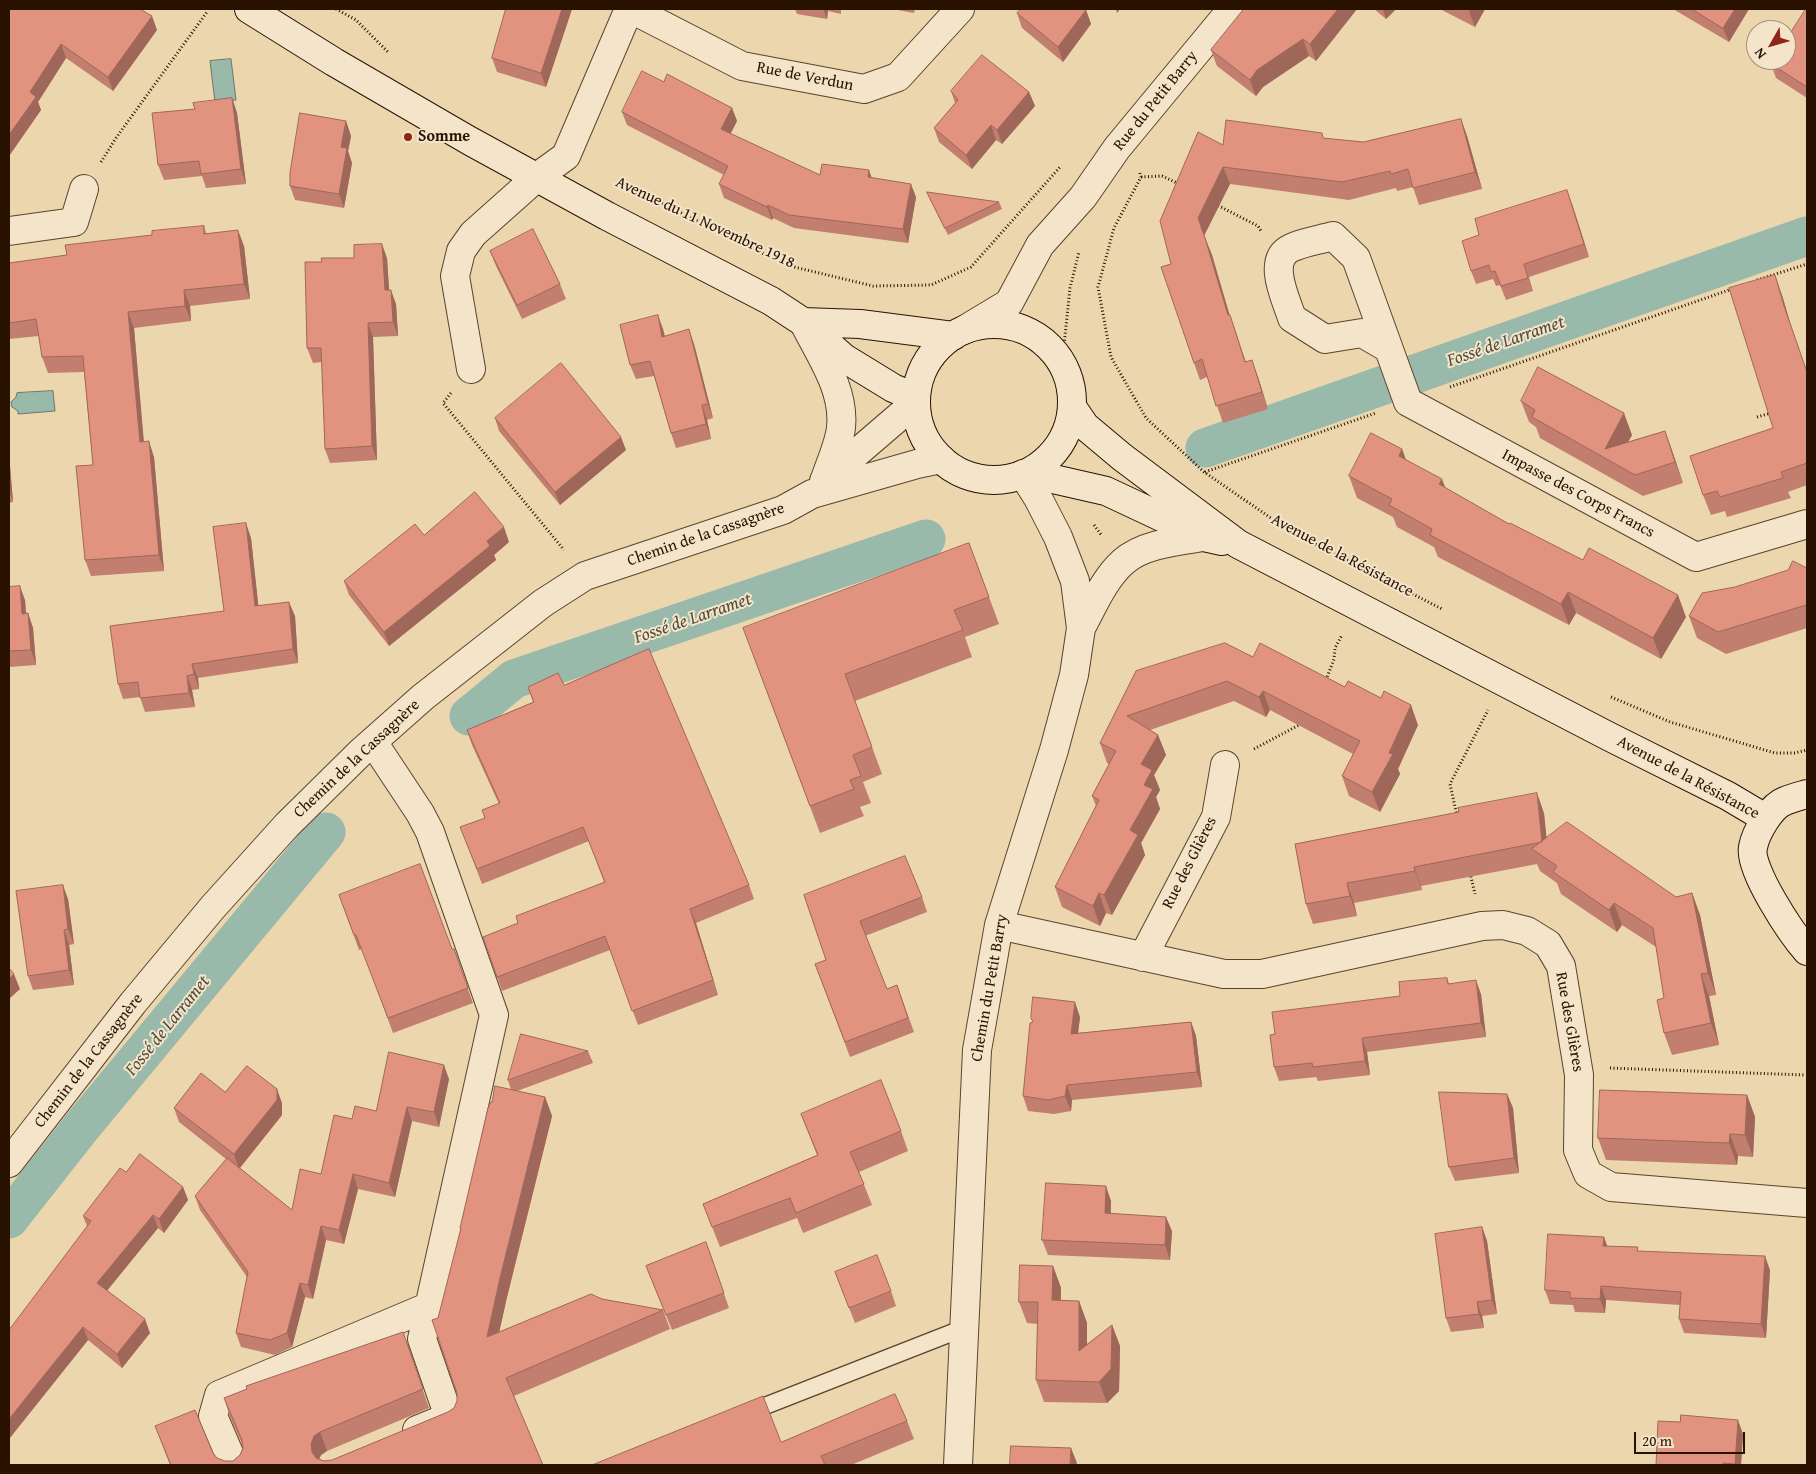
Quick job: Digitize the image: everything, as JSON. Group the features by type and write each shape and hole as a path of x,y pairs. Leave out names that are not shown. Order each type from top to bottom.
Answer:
{"street":[{"path":"250,9 358,76 537,178 771,301 803,322 844,358 916,400"},
{"name":"Rue de Verdun","path":"471,369 455,276 461,251 473,234 537,178 566,156 630,9 742,66 864,89 898,77 960,9"},
{"name":"Rue du Petit Barry","path":"959,333 1008,303 1040,245 1083,197 1116,148 1232,9"},
{"path":"9,231 74,222 84,189"},
{"path":"1388,348 1362,333 1325,339 1292,318 1277,273 1280,258 1290,248 1332,236 1356,258 1408,402"},
{"path":"803,322 860,324 959,333"},
{"path":"803,322 831,375 838,392 841,409 842,428 819,487"},
{"path":"980,325 1012,326 1042,340 1054,352 1062,365 1070,385 1072,407 1067,430 1055,451 1037,467 1025,474 1011,478 986,479 962,472 941,459 929,444 921,427 916,400 921,374 927,362 943,343 959,333 980,325"},
{"path":"819,487 916,400"},
{"name":"Impasse des Corps Francs","path":"1408,402 1696,557 1807,524"},
{"name":"Avenue de la Résistance","path":"1072,407 1085,426 1115,451 1238,544 1728,796 1765,818"},
{"path":"819,487 941,459"},
{"name":"Avenue de la Résistance","path":"1025,474 1106,491 1204,538 1238,544"},
{"name":"Chemin du Petit Barry","path":"958,1465 977,1050 999,925 1054,750 1074,675 1081,628 1075,581 1062,546 1025,474"},
{"name":"Chemin de la Cassagnère","path":"9,1163 134,1003 213,907 287,825 423,697 543,603 585,576 783,510 819,487"},
{"path":"1081,628 1107,582 1123,562 1164,543 1204,538"},
{"path":"373,742 420,813 430,832 494,1015 422,1338 449,1417 395,1439"},
{"name":"Rue des Glières","path":"1143,957 1216,817 1225,765"},
{"path":"1807,794 1783,801 1765,818 1753,848 1759,876 1774,904 1807,951"},
{"name":"Rue des Glières","path":"999,925 1224,974 1262,974 1482,926 1503,925 1526,931 1548,944 1561,966 1579,1075 1578,1150 1588,1174 1611,1187 1807,1202"},
{"path":"234,1465 213,1416 219,1395 430,1306"}],"lane":[{"path":"733,1418 964,1328"}],"path":[{"path":"336,9 356,20 390,54"},
{"path":"84,189 116,138 207,12"},
{"path":"1116,148 1138,166 1141,177 1162,176 1180,185"},
{"name":"Avenue du 11 Novembre 1918","path":"636,191 786,265 873,286 931,286 971,267 1064,163"},
{"name":"Avenue de la Résistance","path":"1141,177 1114,228 1098,287 1112,357 1146,418 1204,472 1281,526 1445,611"},
{"path":"1062,365 1070,288 1086,226 1083,197"},
{"path":"1214,203 1258,226 1280,258"},
{"path":"1752,282 1807,264"},
{"path":"1204,472 1733,288"},
{"path":"471,369 443,403 585,576"},
{"path":"1757,417 1774,412"},
{"path":"1323,686 1334,659 1335,648 1357,606 1378,593 1384,578"},
{"path":"1458,822 1450,784 1503,681"},
{"path":"1610,697 1670,722 1775,753 1795,753 1807,750"},
{"path":"1225,765 1299,725 1304,717"},
{"path":"1469,869 1482,926"},
{"path":"1601,1067 1804,1074"}],"shaded area":[{"path":"231,59 236,100 215,102 210,61"},
{"path":"53,391 55,411 18,414 18,411 12,407 11,402 17,393"}],"building":[{"path":"9,9 140,9 152,16 108,77 61,44 30,92 36,97 9,135"},
{"path":"506,9 562,9 541,73 492,58"},
{"path":"1021,9 1086,10 1058,47 1017,13"},
{"path":"1244,9 1338,9 1310,44 1303,39 1257,70 1250,80 1211,50"},
{"path":"1692,9 1735,9 1723,28"},
{"path":"1807,9 1807,87 1780,70 1796,70 1796,24"},
{"path":"982,55 1029,92 997,130 991,125 966,155 934,128 958,100 951,91"},
{"path":"642,71 664,82 667,74 732,108 721,129 820,175 822,164 869,170 868,177 911,184 903,229 789,215 768,205 767,207 719,184 728,166 622,112"},
{"path":"232,98 241,169 201,174 199,161 158,165 152,113 195,109 193,103"},
{"path":"300,113 346,121 341,147 347,148 339,194 290,186 290,173"},
{"path":"1461,119 1475,172 1413,188 1408,169 1391,174 1390,171 1342,182 1223,167 1198,218 1228,315 1230,315 1245,362 1252,360 1262,392 1216,406 1202,359 1194,363 1161,267 1171,264 1160,221 1198,132 1223,145 1226,120 1322,133 1323,138 1363,142"},
{"path":"1567,190 1584,244 1524,264 1528,278 1501,286 1495,271 1491,272 1489,265 1471,271 1462,241 1479,235 1475,219"},
{"path":"927,192 999,202 945,228"},
{"path":"204,226 204,234 238,230 244,284 184,290 185,306 128,312 140,442 149,441 159,555 85,560 76,466 93,465 83,356 42,357 36,319 9,323 9,263 67,255 65,245 152,235 152,231"},
{"path":"533,229 560,284 517,305 490,251"},
{"path":"382,244 385,290 391,290 393,322 368,323 372,446 325,449 321,348 307,348 305,262 322,262 321,258 354,258 354,245"},
{"path":"1775,275 1807,372 1807,463 1781,472 1783,478 1720,497 1717,491 1703,495 1690,456 1773,428 1729,288"},
{"path":"658,315 662,337 689,329 708,404 702,405 706,424 671,433 650,361 630,365 620,325"},
{"path":"561,363 621,437 555,492 495,418"},
{"path":"1538,367 1624,413 1605,449 1665,431 1675,462 1635,475 1532,417 1535,410 1521,401"},
{"path":"1371,433 1402,449 1399,456 1442,479 1439,484 1509,524 1583,560 1589,548 1678,595 1653,638 1568,592 1561,604 1430,535 1432,529 1389,505 1392,499 1349,476"},
{"path":"475,492 504,527 487,541 490,546 384,632 344,581 415,524 424,535"},
{"path":"246,523 255,606 289,602 293,649 192,664 194,674 187,676 189,693 140,698 138,682 118,684 110,626 224,611 213,527"},
{"path":"969,543 989,597 954,610 963,630 845,674 872,747 853,755 861,776 850,780 854,789 810,806 743,628"},
{"path":"1793,561 1807,568 1807,605 1718,632 1689,616 1702,593 1735,587 1788,570"},
{"path":"20,586 22,614 28,613 31,650 9,651 9,587"},
{"path":"1225,643 1253,657 1260,643 1345,687 1348,681 1381,698 1384,691 1411,705 1389,753 1393,754 1372,792 1342,776 1360,741 1263,691 1259,697 1227,681 1127,716 1158,735 1141,764 1152,770 1144,785 1153,789 1130,830 1138,835 1104,895 1099,893 1093,906 1055,887 1099,800 1092,796 1116,751 1100,743 1136,671"},
{"path":"649,649 749,885 690,909 713,980 632,1011 605,936 497,977 483,937 518,923 516,916 605,882 583,827 477,869 460,827 485,818 482,810 500,803 467,730 534,702 528,687 558,673 564,685"},
{"path":"1537,793 1542,842 1414,867 1415,871 1347,883 1350,896 1306,904 1295,844 1459,812 1458,808"},
{"path":"1567,822 1676,897 1692,893 1708,973 1701,974 1711,1023 1664,1033 1657,1000 1664,998 1653,928 1614,903 1609,910 1553,872 1557,866 1532,849"},
{"path":"905,856 922,897 860,921 887,989 897,985 908,1018 845,1042 815,964 826,960 804,895"},
{"path":"420,864 468,988 388,1018 339,895"},
{"path":"63,885 68,929 64,930 69,970 28,976 16,891"},
{"path":"9,968 14,974 9,979"},
{"path":"1447,978 1448,984 1476,980 1481,1023 1362,1038 1365,1061 1313,1067 1312,1063 1274,1067 1270,1035 1275,1034 1272,1012 1400,996 1399,982"},
{"path":"1033,997 1075,1002 1071,1034 1191,1022 1197,1072 1067,1085 1065,1096 1048,1100 1023,1096 1030,1023 1033,1022 1031,1018"},
{"path":"521,1034 588,1051 508,1080"},
{"path":"389,1052 444,1065 434,1112 407,1107 389,1183 353,1174 339,1230 321,1226 308,1285 300,1283 287,1333 270,1340 236,1333 248,1272 195,1196 227,1158 292,1210 300,1169 321,1174 334,1115 352,1119 355,1106 376,1111"},
{"path":"247,1066 277,1089 277,1100 234,1154 174,1108 201,1073 225,1092"},
{"path":"881,1080 901,1131 850,1152 864,1184 796,1213 790,1198 712,1227 703,1204 818,1155 801,1114"},
{"path":"495,1086 545,1097 487,1337 591,1294 602,1299 663,1310 506,1378 543,1465 171,1465 155,1426 195,1410 213,1453 217,1458 233,1461 240,1455 243,1448 242,1440 224,1398 247,1389 246,1386 403,1332 423,1389 320,1432 314,1436 311,1444 312,1452 316,1458 324,1461 332,1460 454,1408 457,1401 457,1393 432,1320 438,1318 461,1228 488,1108 492,1102"},
{"path":"1600,1090 1747,1095 1745,1135 1730,1134 1729,1143 1598,1138"},
{"path":"1439,1092 1507,1094 1514,1158 1449,1167"},
{"path":"140,1154 183,1187 159,1219 153,1215 97,1283 145,1319 117,1354 83,1327 9,1419 9,1330 91,1221 83,1216 120,1168 126,1172"},
{"path":"1046,1183 1106,1186 1105,1213 1166,1217 1165,1245 1042,1240"},
{"path":"1482,1227 1492,1300 1477,1302 1479,1314 1446,1318 1435,1234"},
{"path":"1548,1234 1604,1237 1603,1246 1638,1247 1637,1251 1765,1256 1761,1324 1679,1319 1681,1292 1601,1286 1600,1299 1570,1298 1570,1292 1545,1290"},
{"path":"706,1242 724,1293 666,1315 646,1266"},
{"path":"877,1255 891,1291 849,1308 835,1272"},
{"path":"1020,1265 1053,1266 1052,1300 1079,1301 1079,1351 1112,1325 1111,1369 1099,1382 1036,1380 1038,1302 1019,1302"},
{"path":"895,1394 907,1421 821,1456 825,1465 592,1465 763,1396 781,1442"},
{"path":"1681,1415 1738,1420 1735,1464 1656,1465 1658,1421 1680,1422"},
{"path":"1011,1446 1071,1448 1070,1465 1010,1465"}],"waterway":[{"name":"Fossé de Larramet","path":"1205,448 1807,236"},
{"name":"Fossé de Larramet","path":"469,716 514,679 926,539"},
{"name":"Fossé de Larramet","path":"9,1219 83,1125 326,832"}],"place":[{"name":"Somme","path":"408,137"}]}
